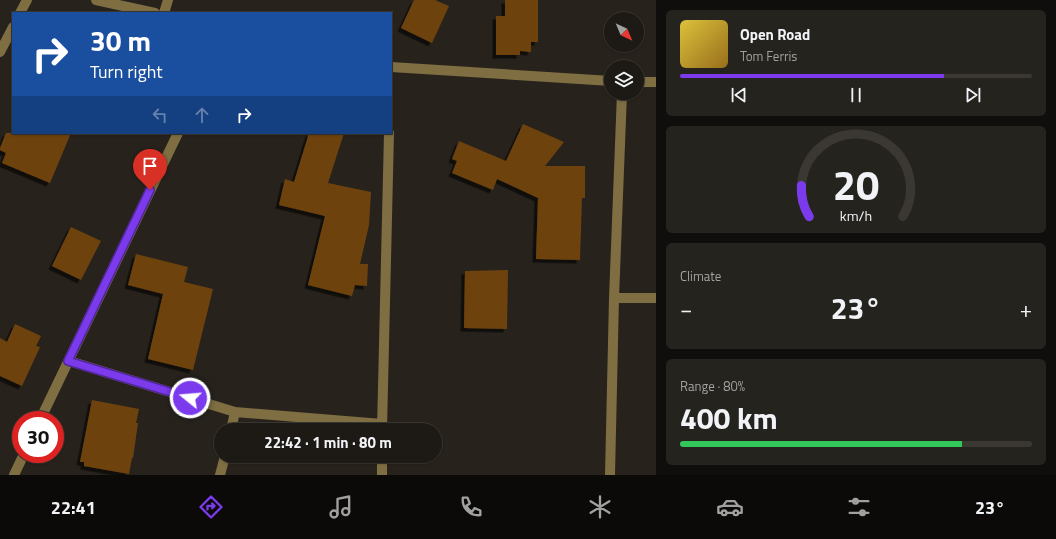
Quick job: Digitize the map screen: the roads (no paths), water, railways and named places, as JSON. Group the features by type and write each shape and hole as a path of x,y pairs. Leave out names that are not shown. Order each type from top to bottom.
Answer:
{"street":[{"path":"21,12 27,0"},
{"path":"96,0 150,12"},
{"path":"164,12 168,0"},
{"path":"0,52 12,29"},
{"path":"392,67 604,81"},
{"path":"644,82 656,82"},
{"path":"610,475 614,298 622,100"},
{"path":"44,411 178,134"},
{"path":"382,423 389,134"},
{"path":"614,298 656,298"},
{"path":"68,361 235,412 343,423"},
{"path":"233,423 235,412"},
{"path":"14,475 20,463"},
{"path":"220,475 223,463"},
{"path":"382,463 382,475"}]}
